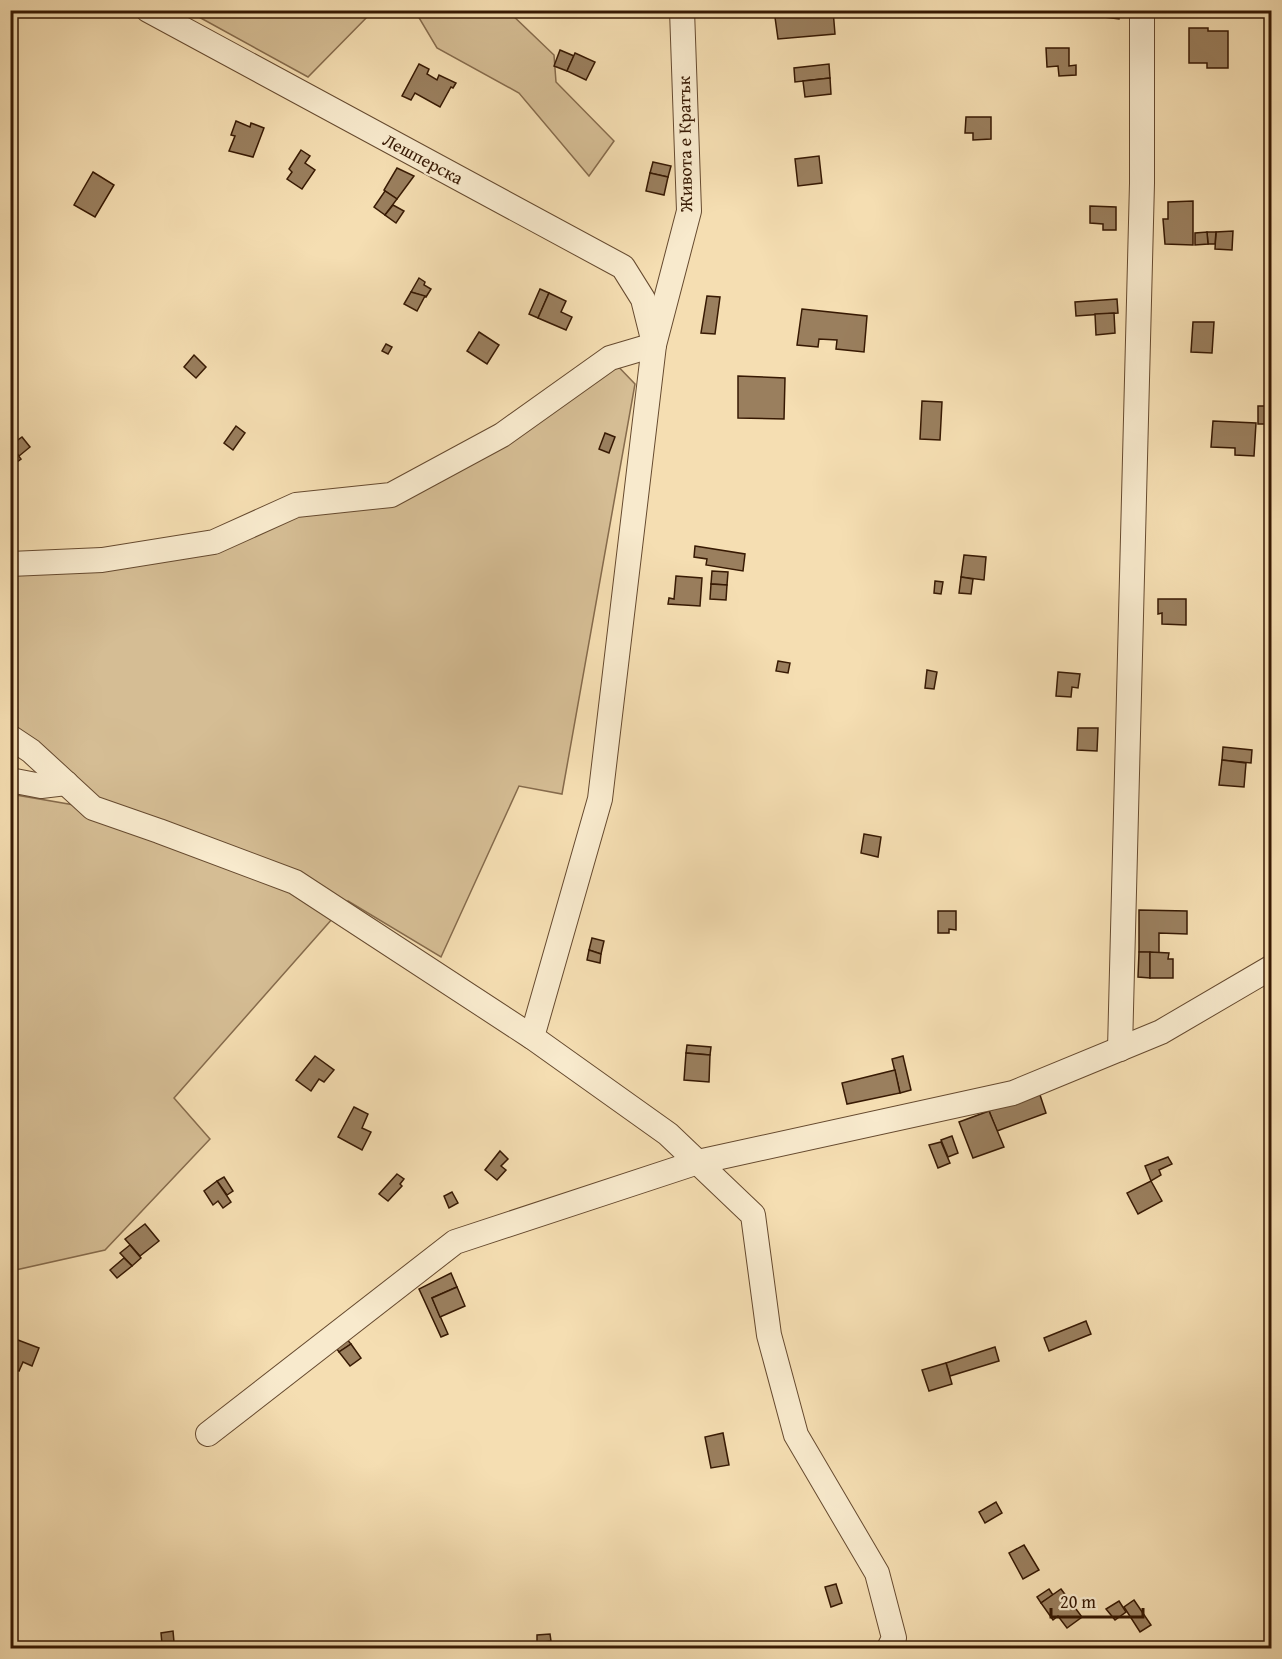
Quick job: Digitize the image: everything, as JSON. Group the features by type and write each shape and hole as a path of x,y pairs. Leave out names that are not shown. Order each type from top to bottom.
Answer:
{"street":[{"name":"Лешперска","path":"148,10 623,267 643,299 654,345"},
{"name":"Живота е Кратък","path":"654,345 689,211 682,10"},
{"path":"1119,1049 1142,183 1142,10"},
{"path":"10,564 102,560 214,543 296,505 391,495 502,435 610,358 654,345 600,799 532,1037"},
{"path":"10,737 31,751 93,808 295,882 532,1037 668,1134 753,1215 769,1335 796,1435 877,1573 894,1638 889,1648"},
{"path":"10,780 41,786 66,783"},
{"path":"207,1434 455,1242 698,1162 1013,1094 1161,1032 1272,967"}],"shaded area":[{"path":"188,11 373,11 308,77"},
{"path":"415,11 508,11 554,55 556,82 614,141 589,176 519,93 437,48"},
{"path":"610,358 635,384 562,794 519,786 441,957 348,901 174,1098 210,1139 105,1250 11,1271 10,794 92,808 11,737 11,564 214,542 296,505 391,495"}],"building":[{"path":"774,10 833,10 835,34 778,39"},
{"path":"1074,10 1120,10 1119,19 1073,13"},
{"path":"1189,28 1228,31 1228,68 1207,68 1207,63 1189,63"},
{"path":"1046,48 1069,48 1069,66 1076,65 1076,75 1059,76 1058,66 1047,67"},
{"path":"560,50 574,56 567,71 554,66"},
{"path":"575,53 595,62 586,80 567,71"},
{"path":"419,64 429,69 427,74 437,80 439,75 456,83 453,88 451,87 440,107 415,93 411,100 402,96"},
{"path":"829,64 830,78 795,82 794,68"},
{"path":"830,78 831,94 805,97 803,81"},
{"path":"966,117 991,117 991,139 973,140 973,133 965,133"},
{"path":"236,121 250,127 251,123 264,128 253,157 229,151 235,136 231,135"},
{"path":"301,150 310,156 305,163 315,170 302,189 287,179 292,172 289,169"},
{"path":"819,156 822,183 798,186 795,159"},
{"path":"653,162 671,166 668,177 650,173"},
{"path":"397,168 414,176 397,199 384,190"},
{"path":"93,172 114,185 95,217 74,205"},
{"path":"650,173 668,177 664,195 646,191"},
{"path":"385,191 397,199 385,215 374,207"},
{"path":"1193,201 1193,245 1165,244 1163,219 1168,219 1168,202"},
{"path":"393,205 404,211 396,223 385,215"},
{"path":"1090,206 1116,207 1116,230 1103,230 1103,224 1090,223"},
{"path":"1233,231 1232,250 1215,249 1216,232"},
{"path":"1207,232 1216,232 1215,244 1208,244"},
{"path":"1207,232 1208,244 1195,245 1195,233"},
{"path":"419,278 431,289 426,297 411,292"},
{"path":"540,289 549,293 538,318 529,314"},
{"path":"411,292 425,296 417,311 404,304"},
{"path":"549,293 566,301 561,312 572,317 566,330 538,318"},
{"path":"707,296 720,297 715,334 701,333"},
{"path":"1117,299 1118,313 1076,316 1075,302"},
{"path":"802,309 867,316 864,352 836,349 837,340 819,339 818,347 797,345"},
{"path":"1114,313 1115,333 1096,335 1095,314"},
{"path":"1193,322 1214,322 1212,353 1191,352"},
{"path":"479,332 499,345 487,364 467,351"},
{"path":"386,344 392,347 388,354 382,351"},
{"path":"194,355 206,367 196,378 184,367"},
{"path":"738,376 785,378 784,419 738,418"},
{"path":"922,401 942,402 940,440 920,439"},
{"path":"1258,406 1272,406 1272,424 1258,424"},
{"path":"1213,421 1256,423 1254,456 1235,455 1235,448 1211,447"},
{"path":"236,426 245,433 233,450 224,443"},
{"path":"605,433 615,437 609,453 599,449"},
{"path":"22,437 30,447 19,456 11,445"},
{"path":"10,445 21,459 10,467"},
{"path":"695,546 745,554 743,571 706,565 707,559 694,557"},
{"path":"964,555 986,557 984,580 961,577"},
{"path":"712,571 728,572 727,585 711,584"},
{"path":"676,576 702,578 700,606 668,604 669,598 674,599"},
{"path":"961,577 973,579 971,594 959,593"},
{"path":"935,581 943,582 941,594 934,593"},
{"path":"711,584 727,585 726,600 710,599"},
{"path":"1158,599 1186,599 1186,625 1162,624 1162,613 1158,614"},
{"path":"778,661 790,663 788,673 776,671"},
{"path":"927,670 937,672 934,689 925,688"},
{"path":"1058,672 1080,674 1078,688 1072,687 1071,697 1056,696"},
{"path":"1078,728 1098,728 1097,751 1077,750"},
{"path":"1223,747 1252,750 1251,763 1222,760"},
{"path":"1222,760 1246,763 1244,787 1219,785"},
{"path":"864,834 881,837 878,857 861,853"},
{"path":"1272,897 1272,910 1268,911 1266,898"},
{"path":"1139,910 1187,911 1187,934 1159,933 1159,953 1139,952"},
{"path":"938,911 956,911 956,930 949,929 949,933 938,933"},
{"path":"592,938 604,941 601,954 589,950"},
{"path":"589,950 601,954 600,963 587,960"},
{"path":"1139,952 1150,952 1150,978 1138,977"},
{"path":"1150,952 1169,953 1168,959 1173,959 1173,978 1150,978"},
{"path":"687,1045 711,1047 710,1055 686,1053"},
{"path":"686,1053 710,1055 709,1082 684,1080"},
{"path":"315,1056 334,1070 324,1082 319,1079 311,1091 296,1080"},
{"path":"903,1056 911,1090 900,1093 892,1059"},
{"path":"895,1070 900,1093 847,1104 842,1083"},
{"path":"1039,1092 1046,1113 997,1131 989,1111"},
{"path":"354,1107 368,1114 362,1128 371,1132 362,1150 338,1137"},
{"path":"989,1111 1004,1147 973,1158 959,1122"},
{"path":"952,1136 958,1153 948,1157 941,1140"},
{"path":"941,1142 950,1163 938,1168 929,1145"},
{"path":"500,1151 508,1159 501,1166 506,1170 497,1180 485,1170"},
{"path":"1168,1157 1172,1164 1159,1170 1161,1175 1151,1181 1145,1166"},
{"path":"397,1174 404,1179 400,1184 402,1186 388,1201 379,1194"},
{"path":"224,1177 233,1191 227,1195 217,1181"},
{"path":"217,1181 231,1202 223,1208 218,1201 213,1205 204,1191"},
{"path":"1151,1181 1162,1201 1138,1214 1127,1193"},
{"path":"452,1192 458,1203 449,1208 444,1196"},
{"path":"145,1224 159,1241 140,1256 125,1239"},
{"path":"130,1245 141,1258 132,1266 120,1253"},
{"path":"124,1258 132,1266 117,1278 110,1270"},
{"path":"451,1273 457,1287 432,1298 448,1334 441,1337 419,1289"},
{"path":"457,1287 465,1306 440,1317 432,1298"},
{"path":"1086,1321 1091,1334 1049,1351 1044,1338"},
{"path":"10,1337 39,1348 32,1366 23,1362 19,1371 10,1368"},
{"path":"345,1337 351,1344 339,1352 334,1345"},
{"path":"351,1344 361,1358 350,1366 339,1352"},
{"path":"995,1347 999,1361 950,1376 946,1363"},
{"path":"946,1363 952,1384 929,1391 922,1370"},
{"path":"723,1433 729,1465 711,1468 705,1437"},
{"path":"996,1502 1002,1513 985,1523 979,1512"},
{"path":"1024,1545 1039,1570 1023,1579 1009,1553"},
{"path":"836,1584 842,1603 831,1607 825,1587"},
{"path":"1049,1589 1053,1595 1041,1603 1037,1597"},
{"path":"1061,1589 1082,1617 1067,1628 1058,1616 1053,1620 1041,1603"},
{"path":"1134,1600 1151,1625 1140,1632 1124,1607"},
{"path":"1119,1601 1126,1612 1115,1620 1106,1609"},
{"path":"173,1631 174,1642 162,1644 161,1633"},
{"path":"550,1634 551,1641 537,1643 537,1635"}]}
